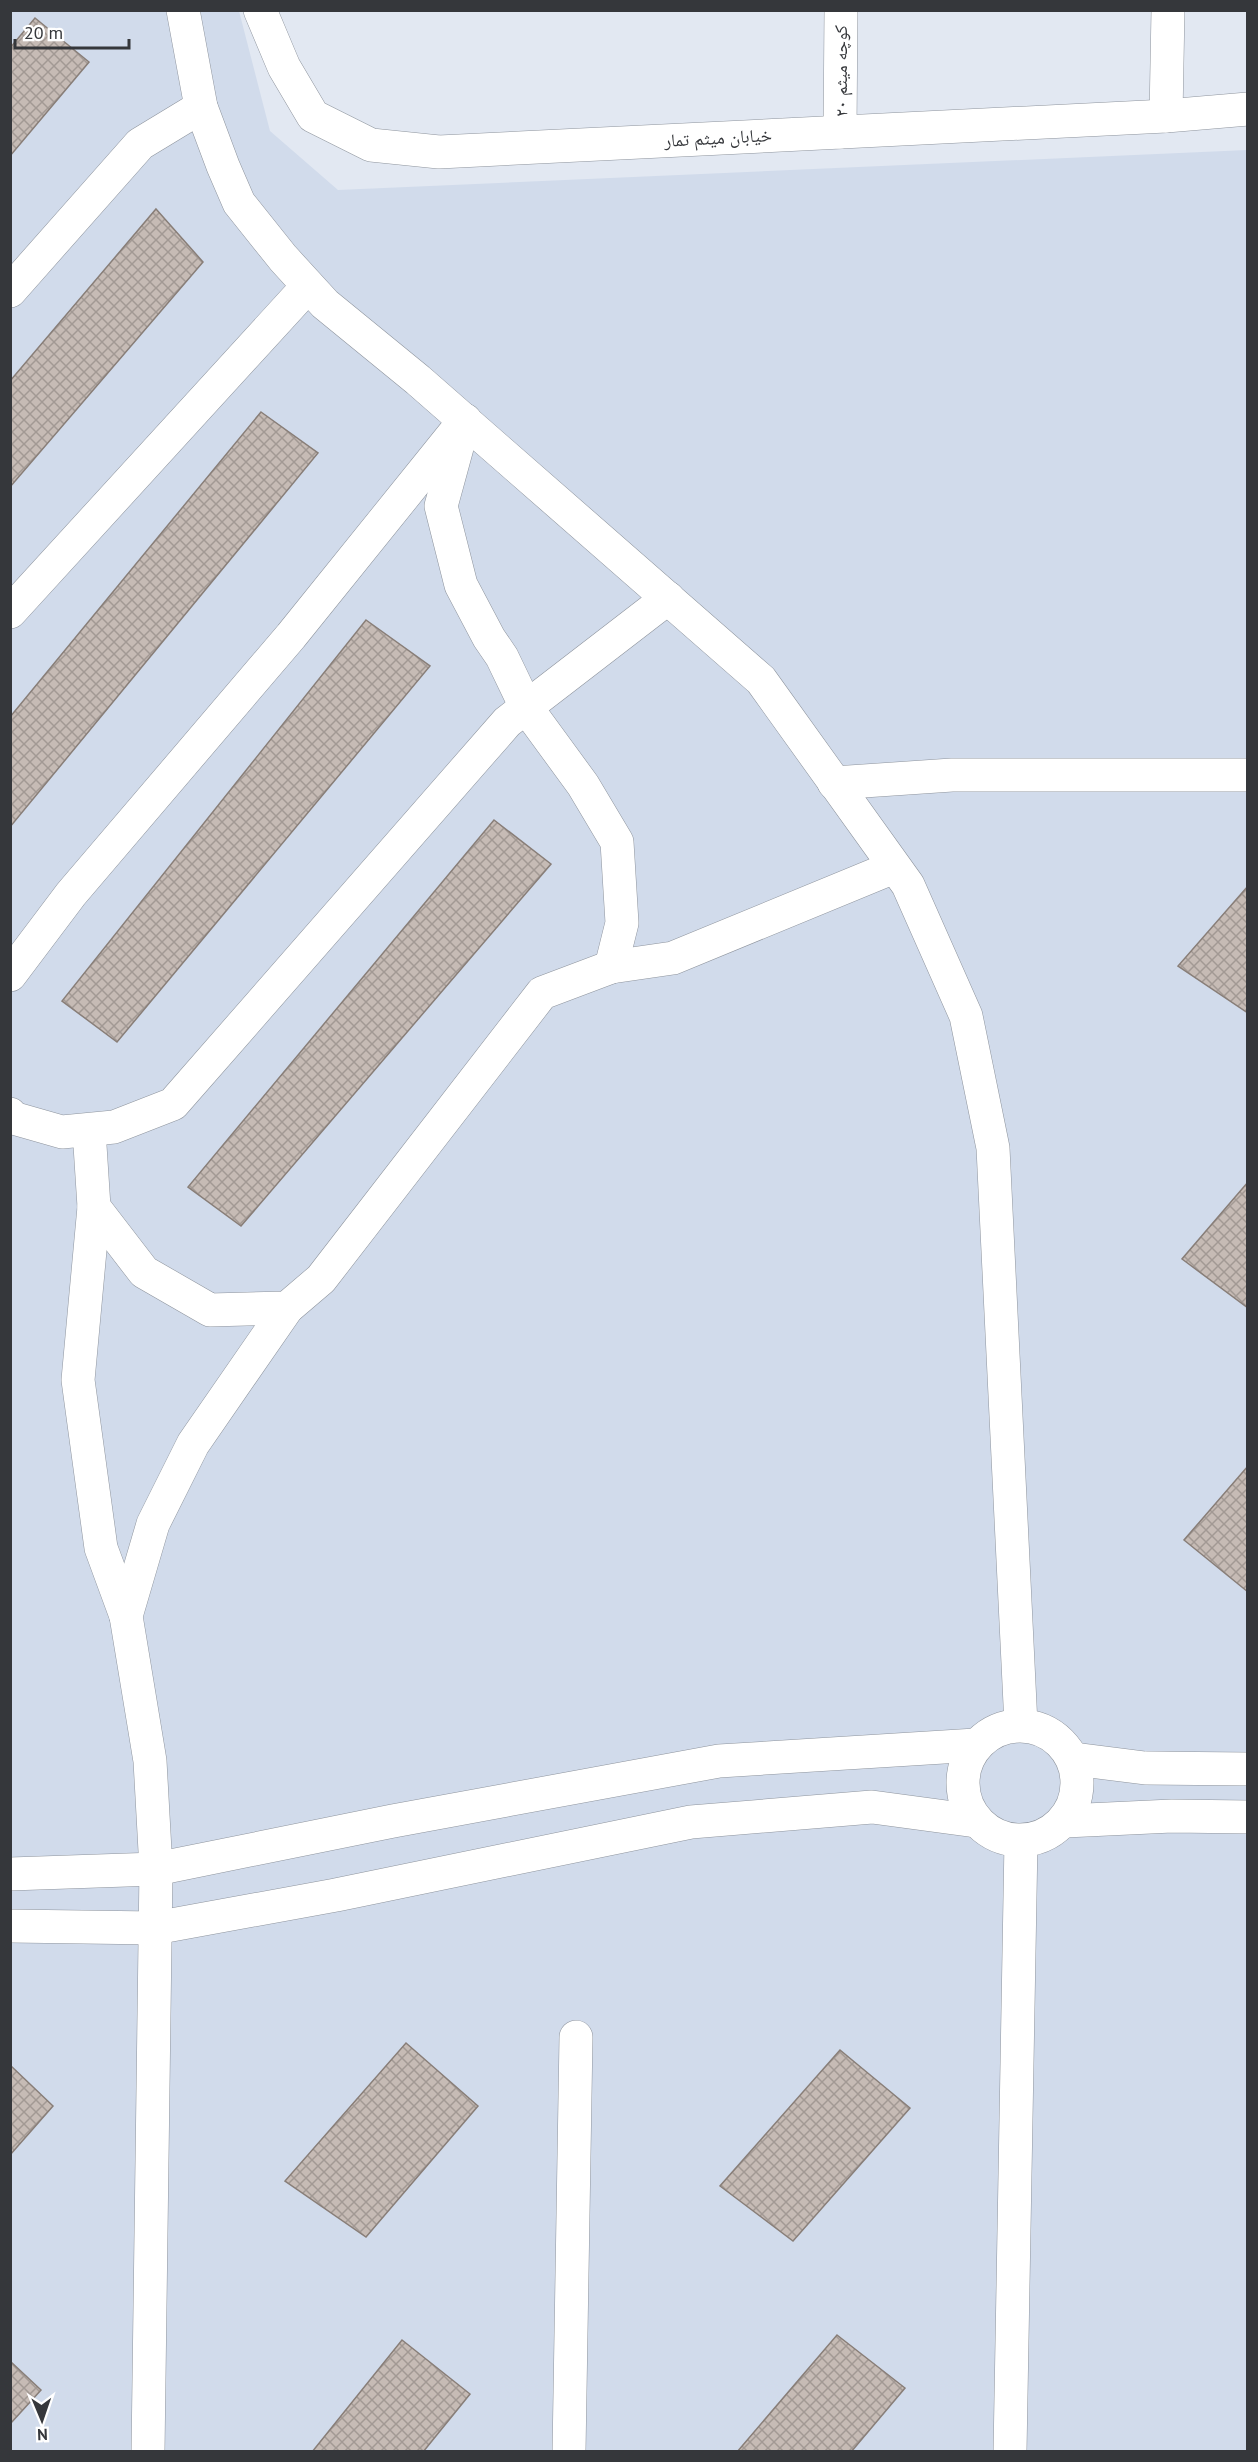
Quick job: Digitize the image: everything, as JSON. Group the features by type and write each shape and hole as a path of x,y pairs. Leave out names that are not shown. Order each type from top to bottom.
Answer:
{"street":[{"path":"183,10 201,107 239,203 325,304 465,420 761,680 908,885 966,1016 993,1148 1021,1725"},
{"name":"خیابان میثم تمار","path":"260,10 284,67 313,116 371,145 439,152 1166,116 1248,109"},
{"name":"کوچه میثم ۲۰","path":"840,132 841,10"},
{"path":"1166,116 1168,10"},
{"path":"10,291 140,144 201,107"},
{"path":"10,612 308,286"},
{"path":"465,420 441,506 460,585 502,657 526,707 583,785 617,842 622,923 611,967"},
{"path":"10,975 71,894 291,636 465,420"},
{"path":"10,1114 14,1118 62,1132 114,1127 173,1104 507,722 668,598"},
{"path":"834,783 952,775 1248,775"},
{"path":"126,1616 153,1524 193,1444 287,1308 321,1279 542,993 611,967 673,958 894,867"},
{"path":"89,1130 94,1207 78,1380 101,1548 126,1616 150,1761 156,1869 148,2451"},
{"path":"94,1207 144,1272 210,1310 287,1308"},
{"path":"1021,1725 1052,1734 1074,1759 1079,1791 1065,1821 1045,1836 1021,1841 996,1836 976,1821 964,1797 963,1769 976,1744 996,1730 1021,1725"},
{"path":"10,1874 156,1869 393,1821 719,1761 976,1744"},
{"path":"1074,1759 1145,1768 1248,1769"},
{"path":"10,1926 155,1928 336,1895 691,1822 872,1807 976,1821"},
{"path":"1065,1821 1172,1816 1248,1817"},
{"path":"1010,2451 1021,1841"},
{"path":"569,2451 576,2037"}],"shaded area":[{"path":"11,11 239,11 270,131 338,190 1247,150 1247,2451 11,2452"}],"building":[{"path":"35,18 89,62 10,156 10,48"},
{"path":"156,209 203,262 10,487 10,381"},
{"path":"261,412 318,453 10,827 10,717"},
{"path":"366,620 430,666 117,1042 62,1001"},
{"path":"494,820 551,864 241,1226 188,1187"},
{"path":"1248,886 1248,1013 1178,966"},
{"path":"1248,1182 1248,1308 1182,1259"},
{"path":"1248,1466 1248,1592 1184,1540"},
{"path":"406,2043 478,2106 366,2237 285,2181"},
{"path":"840,2050 910,2108 793,2241 720,2186"},
{"path":"10,2065 53,2106 10,2155"},
{"path":"837,2335 905,2388 851,2452 737,2452"},
{"path":"402,2340 470,2394 423,2452 312,2452"},
{"path":"10,2361 41,2390 10,2424"}]}
